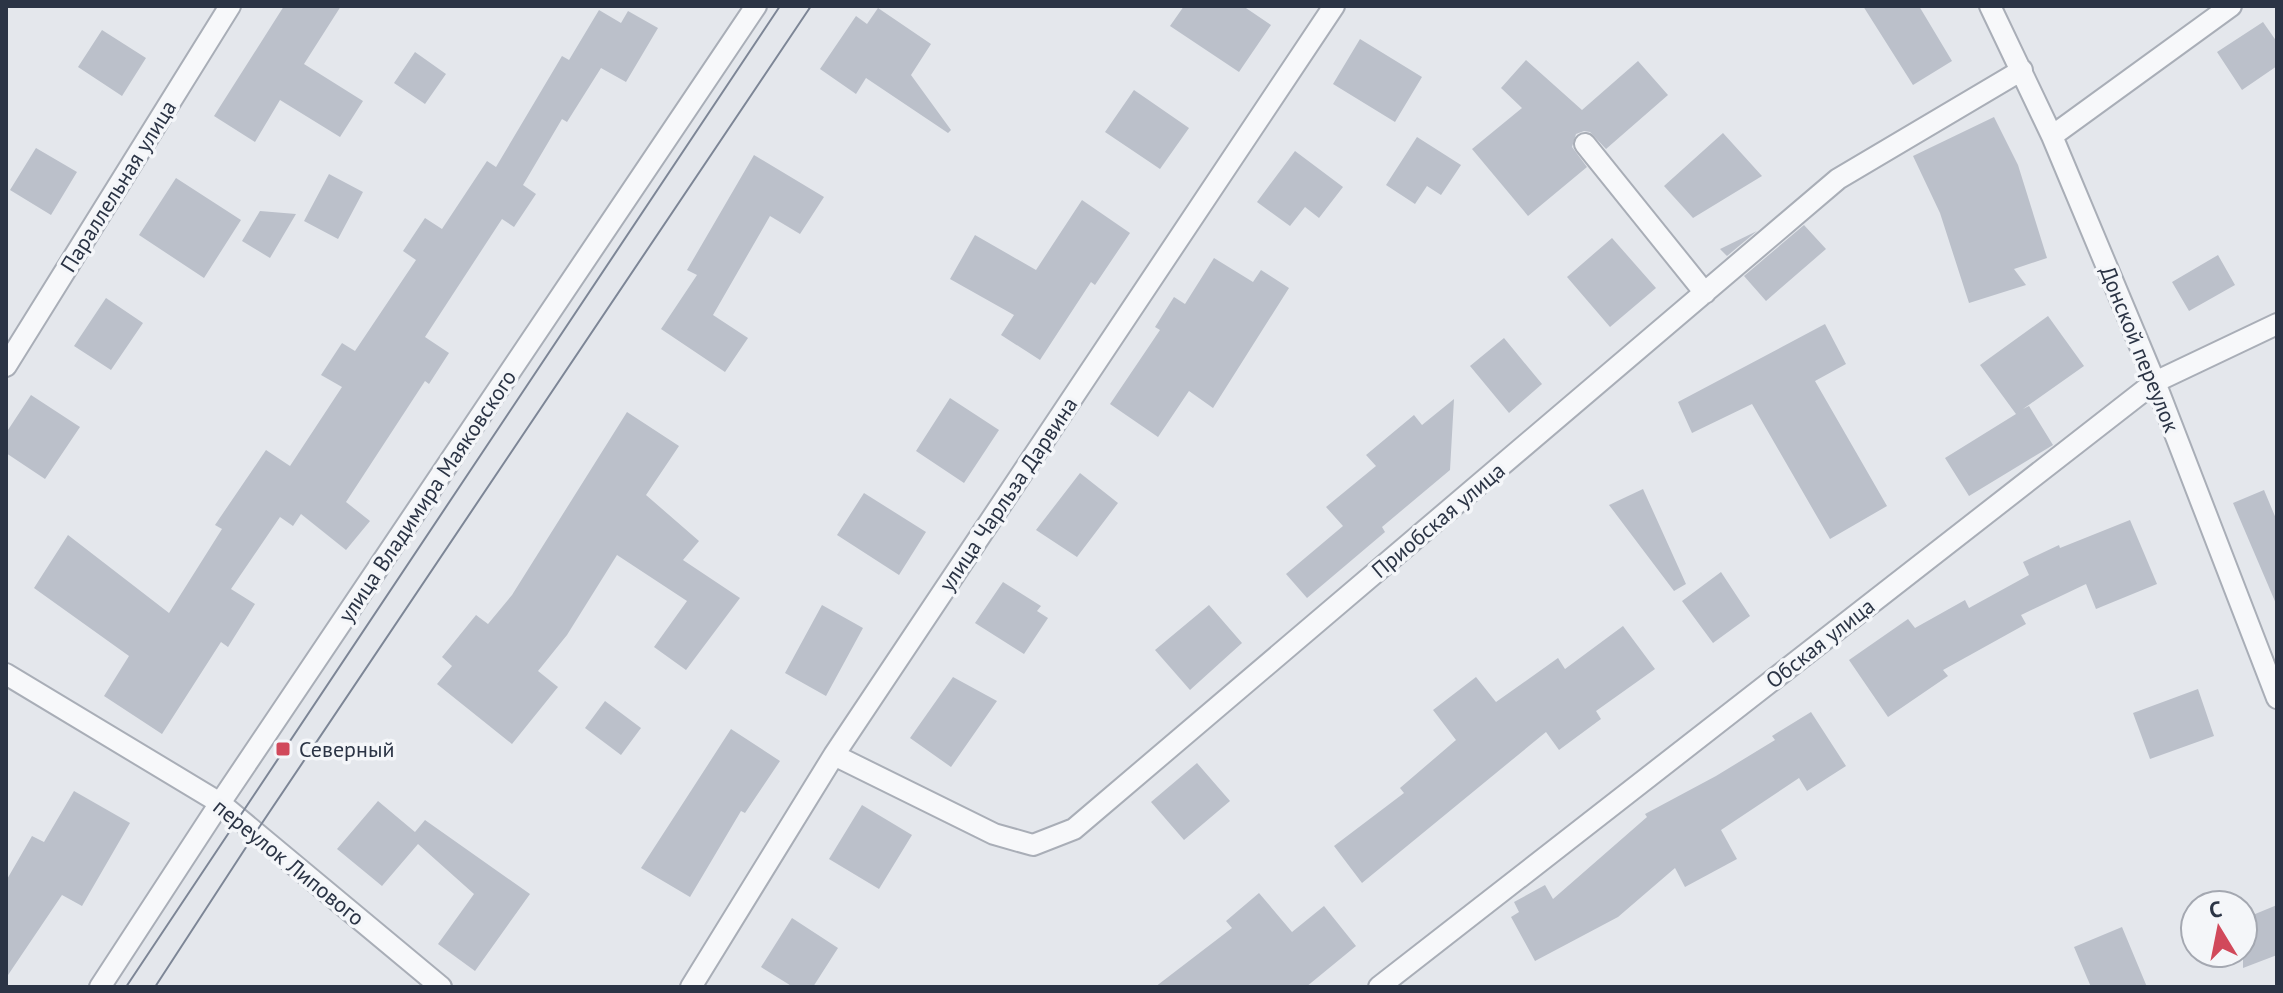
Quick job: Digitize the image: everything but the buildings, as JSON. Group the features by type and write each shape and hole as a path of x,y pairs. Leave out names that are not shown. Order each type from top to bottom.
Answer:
{"lane":[{"name":"Параллельная улица","path":"6,366 230,6"},
{"name":"улица Владимира Маяковского","path":"100,987 220,803 756,6"},
{"name":"улица Чарльза Дарвина","path":"691,987 834,755 1334,6"},
{"name":"Донской переулок","path":"1990,6 2052,136 2155,382 2277,698"},
{"path":"2052,136 2231,6"},
{"name":"Приобская улица","path":"834,755 994,834 1033,845 1074,829 1838,179 2022,70"},
{"path":"1585,144 1705,293"},
{"name":"Обская улица","path":"1379,987 2155,382 2277,324"},
{"name":"переулок Липового","path":"6,674 220,803 441,987"}],"tram line":[{"path":"126,987 780,6"},
{"path":"155,987 811,6"}],"place":[{"name":"Северный","path":"283,749"}]}
